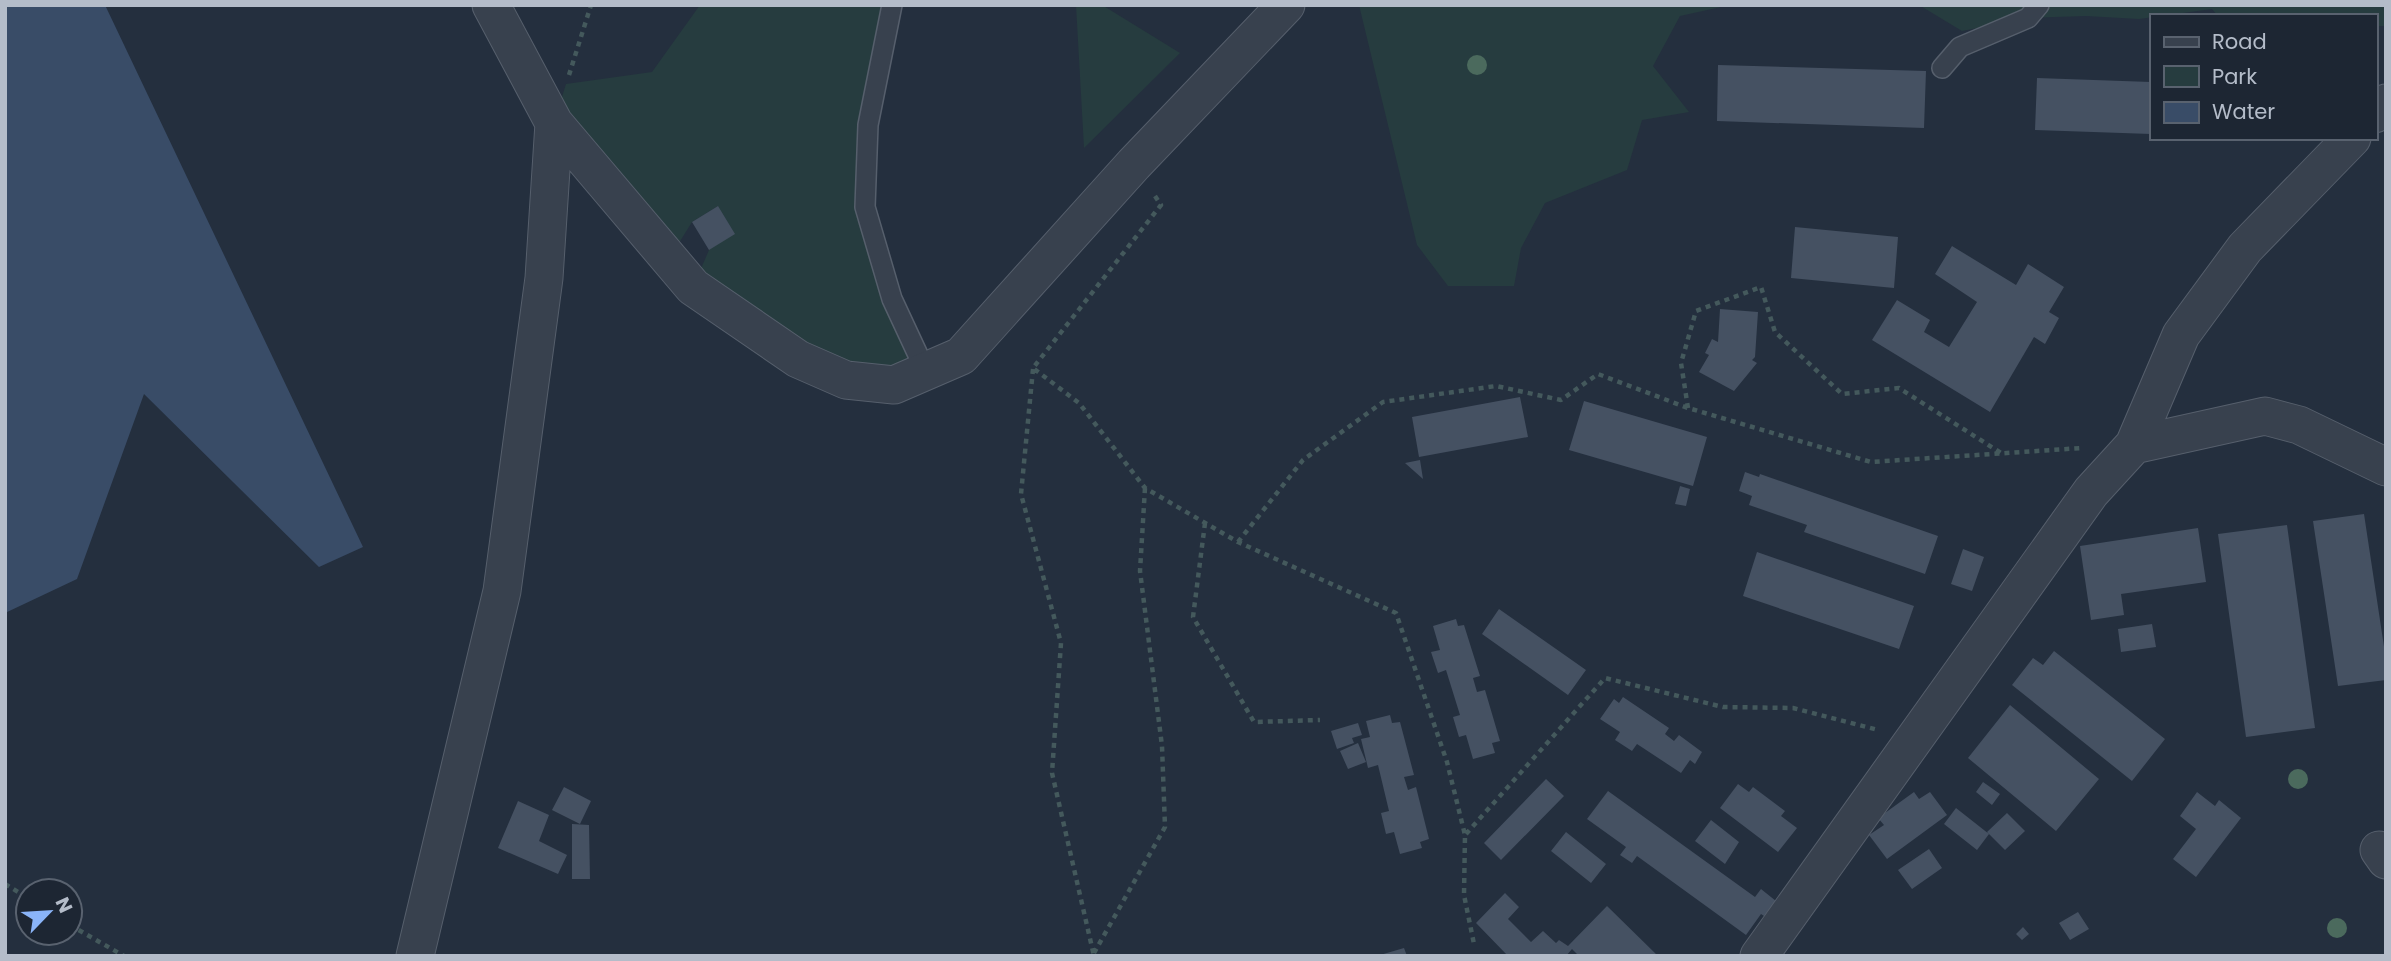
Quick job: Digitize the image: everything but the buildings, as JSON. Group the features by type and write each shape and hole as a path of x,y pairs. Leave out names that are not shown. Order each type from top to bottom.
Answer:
{"street":[{"path":"491,5 554,123 693,287 799,359 846,380 894,385 961,356 1128,170 1286,5"},
{"path":"415,956 502,591 544,278 554,123"},
{"path":"1759,956 2091,492 2134,445 2181,335 2245,248 2350,140"},
{"path":"2134,445 2265,415 2299,425 2386,467"}],"lane":[{"path":"892,5 868,125 864,207 892,299 926,372"},
{"path":"1942,68 1960,47 2028,18 2039,5"}],"path":[{"path":"554,123 591,5"},
{"path":"1094,955 1052,773 1061,643 1021,494 1033,368 1111,266"},
{"path":"1688,408 1681,363 1696,311 1761,287 1775,332 1842,394 1899,388 2001,453"},
{"path":"1033,368 1079,403 1144,488 1238,542 1396,613 1447,762 1465,835 1464,895 1474,944"},
{"path":"1238,542 1303,460 1383,402 1496,386 1561,400 1598,374 1688,408 1871,461 2134,445"},
{"path":"1094,955 1165,827 1162,746 1140,571 1144,488"},
{"path":"1205,523 1193,617 1254,722 1320,720"},
{"path":"1465,835 1605,678 1723,707 1793,708 1914,739"},
{"path":"84,933 124,956"}],"green space":[{"path":"700,5 892,5 865,207 926,372 846,380 693,287 709,250 718,206 692,222 669,259 554,123 566,84 652,72"},
{"path":"1076,5 1102,5 1180,53 1084,148"},
{"path":"1359,5 1730,5 1680,16 1653,66 1689,112 1642,120 1627,170 1545,203 1521,248 1514,286 1448,286 1417,245"},
{"path":"1919,5 2386,5 2386,26 2377,26 2377,14 2216,14 2212,9 2150,14 2150,17 2139,19 2086,16 2028,18 1962,31"}],"water":[{"path":"5,5 105,5 363,547 319,567 144,394 77,579 5,613"}]}
